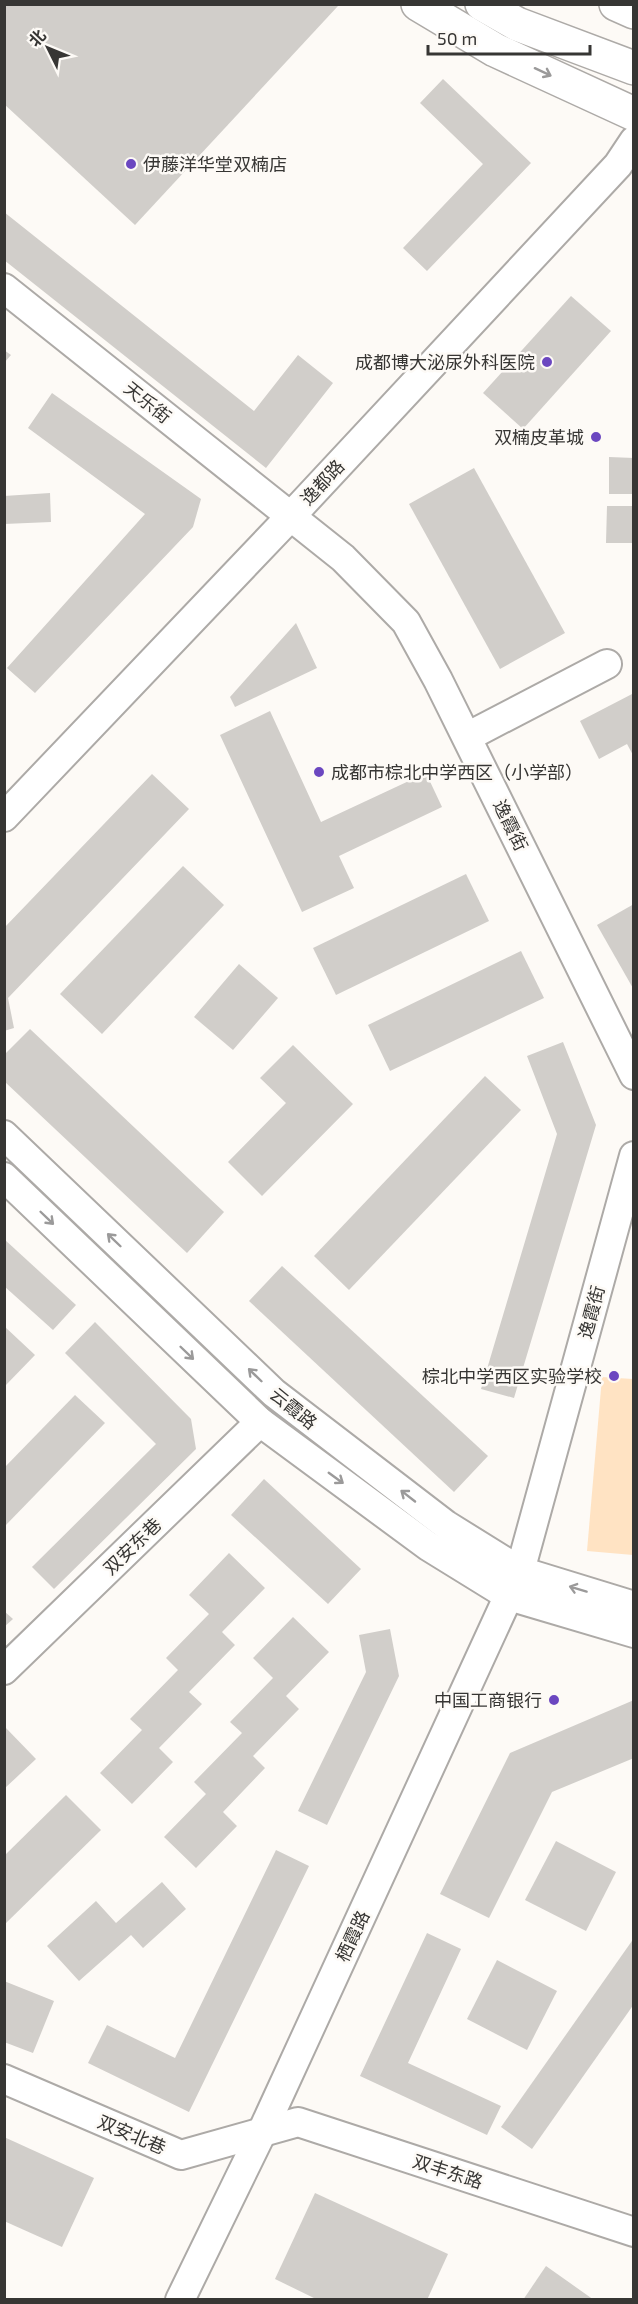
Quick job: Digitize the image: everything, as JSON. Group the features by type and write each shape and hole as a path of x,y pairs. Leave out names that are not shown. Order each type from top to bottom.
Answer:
{"main road":[{"path":"418,4 495,50 633,114"},
{"path":"482,4 517,24 633,68"},
{"path":"616,4 633,12"}],"street":[{"name":"逸都路","path":"4,817 291,516 618,165 633,141"},
{"name":"天乐街","path":"4,288 291,516"},
{"name":"逸霞街","path":"291,516 343,558 406,622 467,737 633,1075"},
{"path":"467,737 607,664"},
{"name":"云霞路","path":"4,1135 274,1393 446,1525 515,1584 633,1606"},
{"name":"逸霞街","path":"515,1584 633,1156"},
{"path":"4,1177 260,1422 428,1546 633,1633"},
{"name":"双安东巷","path":"4,1670 260,1422"},
{"name":"栖霞路","path":"180,2300 262,2132 515,1584"},
{"name":"双安北巷","path":"4,2079 181,2155 262,2132"},
{"name":"双丰东路","path":"262,2132 298,2122 633,2232"}],"shaded area":[{"path":"602,1377 633,1379 633,1555 587,1551"}],"building":[{"name":"伊藤洋华堂双楠店","path":"4,4 336,4 338,6 135,225 4,104"},
{"path":"443,79 531,163 427,271 403,248 483,164 420,103"},
{"path":"4,212 254,411 298,355 333,383 266,468 4,260"},
{"name":"成都博大泌尿外科医院","path":"571,296 611,331 523,429 483,393"},
{"path":"4,350 11,355 4,363"},
{"path":"52,393 201,499 193,527 35,693 7,668 145,514 28,428"},
{"path":"609,457 634,458 634,494 609,494"},
{"path":"474,468 565,633 500,669 409,504"},
{"path":"50,493 51,522 4,524 4,496"},
{"path":"607,506 634,506 634,543 606,543"},
{"path":"296,623 317,668 235,707 230,697"},
{"path":"634,693 634,757 627,744 599,759 580,721"},
{"path":"270,711 321,822 426,773 442,807 339,856 354,888 302,912 220,735"},
{"path":"152,774 189,809 8,998 14,1028 4,1031 4,928"},
{"path":"183,866 224,905 102,1034 60,994"},
{"path":"466,874 489,921 336,995 313,948"},
{"path":"634,904 634,990 597,925"},
{"path":"521,951 544,998 390,1071 368,1025"},
{"path":"239,964 278,998 233,1050 194,1017"},
{"path":"30,1029 224,1212 187,1253 4,1081 4,1055"},
{"path":"563,1042 596,1125 514,1398 481,1389 557,1134 527,1056"},
{"path":"293,1045 353,1104 262,1196 228,1162 286,1103 260,1078"},
{"path":"485,1076 521,1110 349,1290 314,1256"},
{"path":"4,1239 76,1305 53,1330 4,1286"},
{"path":"282,1266 488,1456 454,1492 249,1301"},
{"path":"95,1322 191,1419 196,1449 54,1589 32,1567 156,1444 65,1353"},
{"path":"4,1326 35,1355 4,1387"},
{"path":"75,1395 105,1423 4,1527 4,1468"},
{"path":"264,1479 361,1569 328,1604 231,1515"},
{"path":"229,1553 265,1588 222,1632 235,1645 189,1692 202,1704 159,1748 173,1762 132,1804 100,1773 142,1730 130,1719 178,1670 166,1658 209,1614 189,1595"},
{"path":"4,1611 13,1619 4,1627"},
{"path":"293,1617 329,1652 286,1696 299,1709 253,1756 265,1768 223,1812 237,1826 196,1868 164,1837 206,1794 194,1782 242,1733 230,1722 273,1678 253,1658"},
{"path":"390,1629 399,1676 327,1825 298,1811 366,1672 359,1635"},
{"path":"634,1700 634,1758 552,1792 489,1918 440,1894 510,1753"},
{"path":"4,1726 36,1759 4,1789"},
{"path":"66,1795 101,1830 4,1925 4,1856"},
{"path":"556,1841 616,1872 586,1931 525,1900"},
{"path":"276,1850 309,1866 189,2112 88,2063 107,2025 175,2058"},
{"path":"162,1882 186,1909 143,1948 131,1935 79,1981 47,1946 96,1901 116,1923"},
{"path":"427,1933 461,1949 408,2063 501,2106 487,2135 360,2076"},
{"path":"634,1938 634,2004 532,2149 501,2127"},
{"path":"497,1960 557,1991 527,2050 467,2019"},
{"path":"4,1981 54,2001 33,2053 4,2042"},
{"path":"4,2137 94,2178 62,2247 4,2221"},
{"path":"315,2193 448,2254 427,2300 318,2300 275,2279"},
{"path":"546,2266 594,2300 523,2300"}],"place":[{"name":"伊藤洋华堂双楠店","path":"131,164"},
{"name":"成都博大泌尿外科医院","path":"547,362"},
{"name":"双楠皮革城","path":"596,437"},
{"name":"成都市棕北中学西区（小学部）","path":"319,772"},
{"name":"棕北中学西区实验学校","path":"614,1376"},
{"name":"中国工商银行","path":"554,1700"}]}
